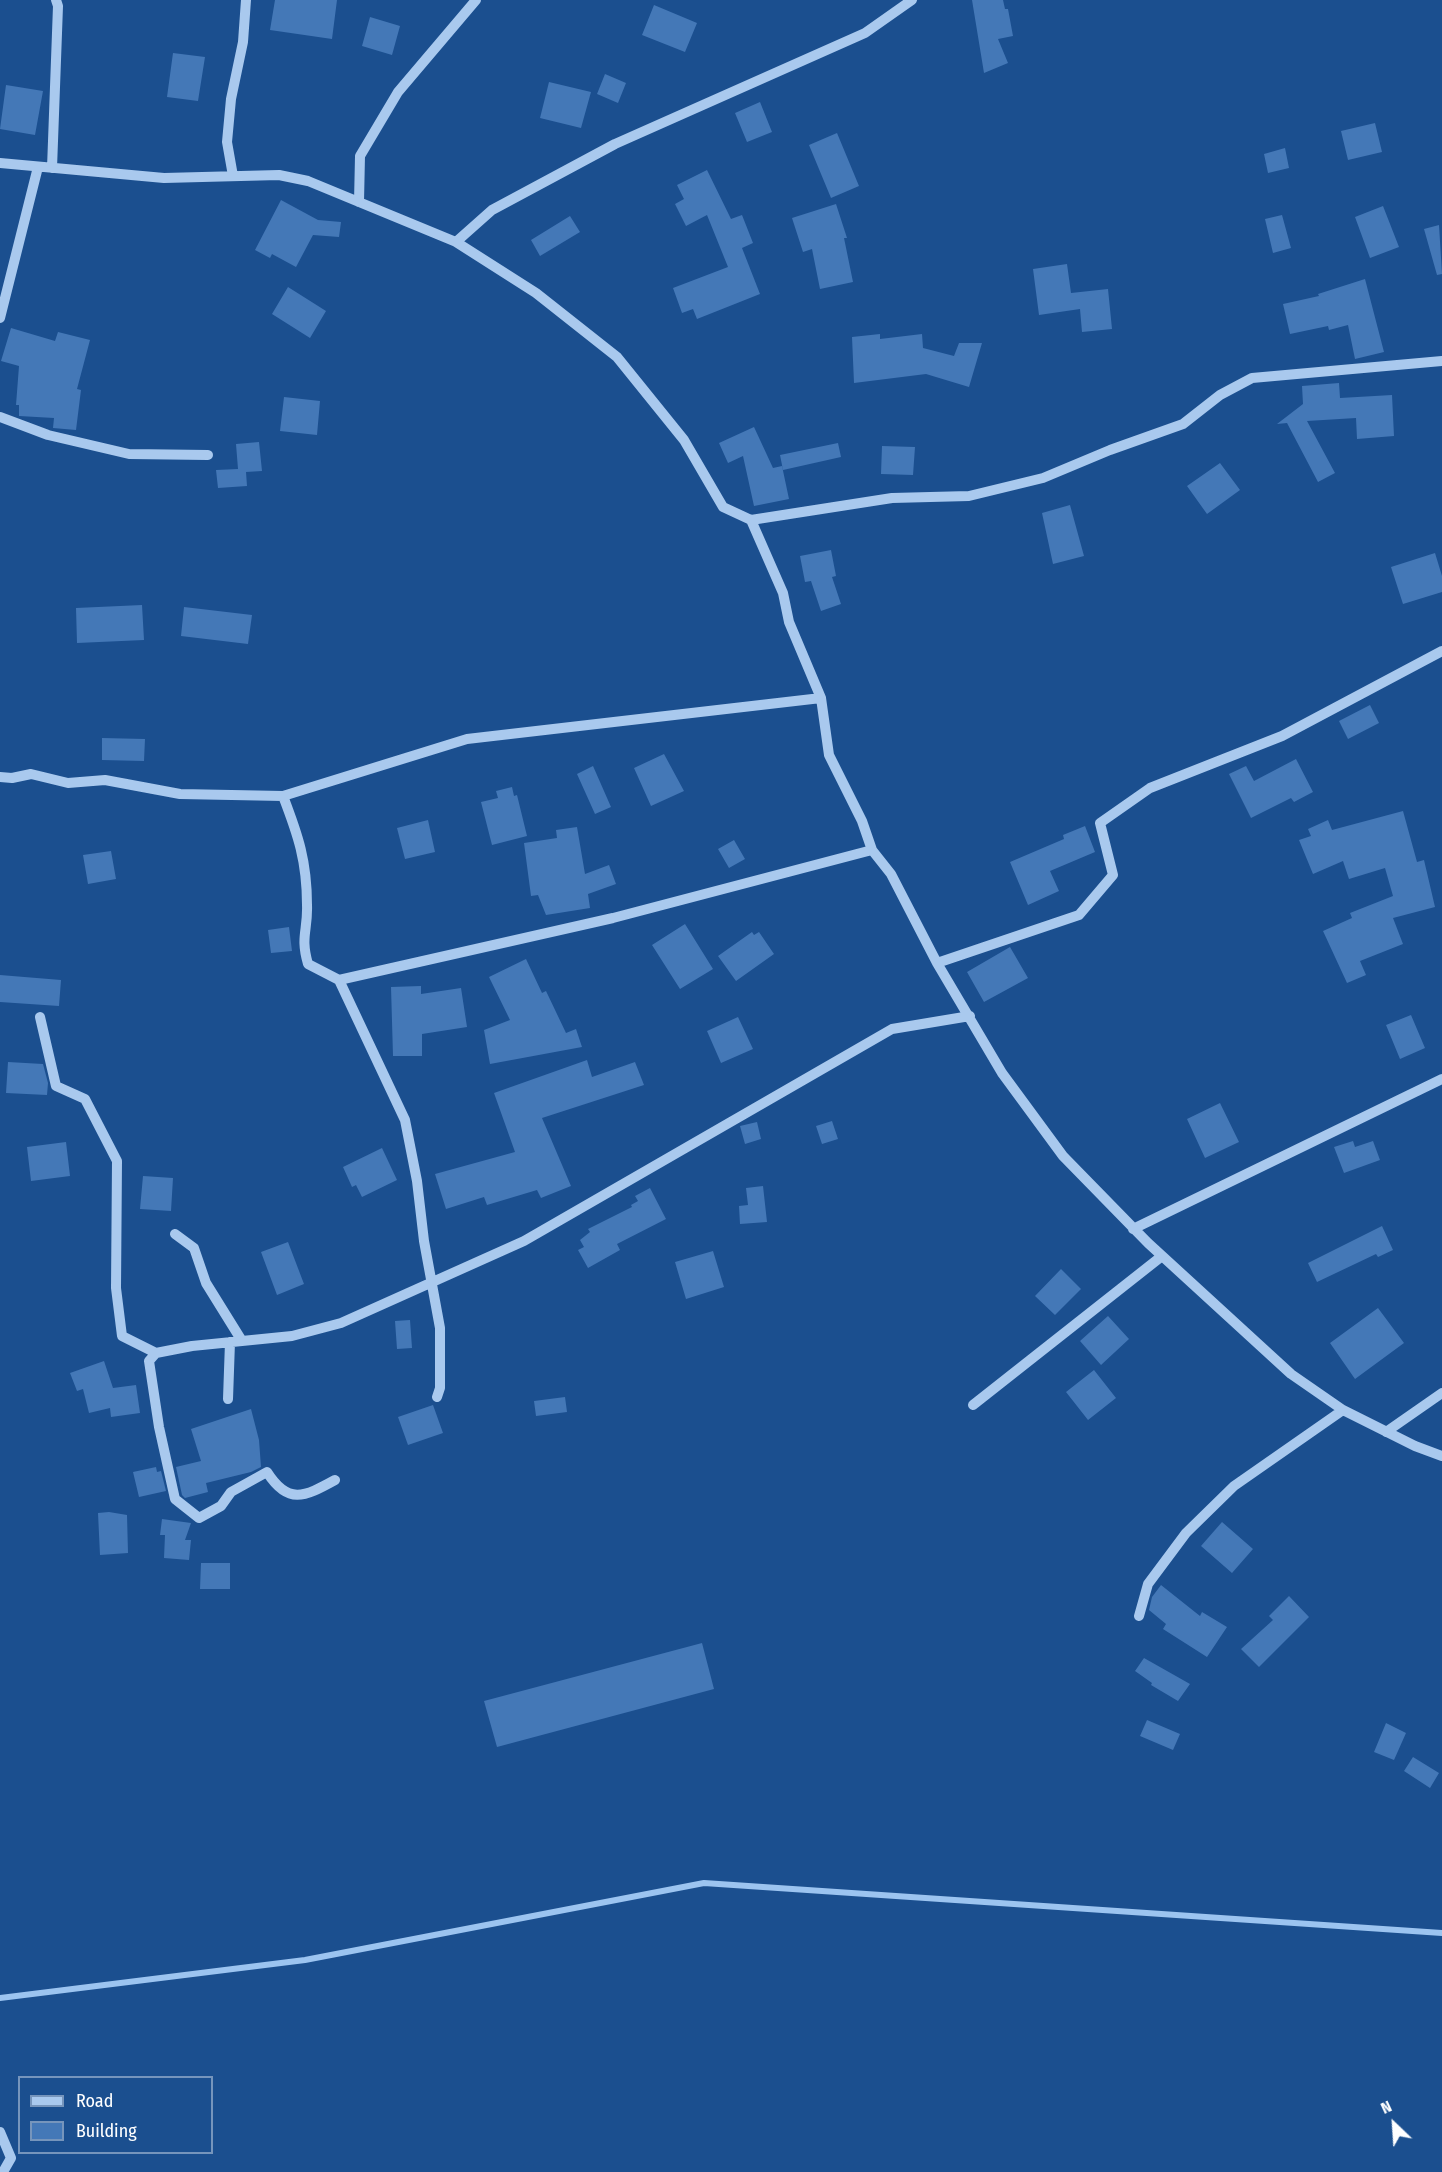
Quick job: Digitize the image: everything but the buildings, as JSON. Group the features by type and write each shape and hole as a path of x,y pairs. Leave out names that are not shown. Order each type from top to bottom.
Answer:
{"street":[{"path":"52,168 58,6 56,0"},
{"path":"233,176 227,142 231,99 243,42 246,0"},
{"path":"359,202 360,156 398,92 476,0"},
{"path":"456,242 492,210 615,144 865,33 912,0"},
{"path":"0,163 164,178 279,174 308,181 456,242 536,293 617,357 684,440 723,507 751,520 892,498 969,496 1043,478 1110,450 1183,424 1220,395 1252,378 1442,361"},
{"path":"0,318 38,167"},
{"path":"0,417 48,435 129,454 208,455"},
{"path":"751,520 783,593 789,622 821,698 829,755 861,821 872,850 891,874 938,963 1002,1073 1063,1156 1133,1229 1291,1374 1343,1410 1386,1432 1442,1456"},
{"path":"938,963 1079,915 1113,874 1100,823 1150,788 1282,736 1442,651"},
{"path":"0,777 12,778 31,774 68,783 105,780 180,794 283,796 466,739 821,698"},
{"path":"283,796 303,847 308,906 302,943 308,964 339,980 405,1120 440,1328 440,1388 437,1397"},
{"path":"339,980 613,918 872,850"},
{"path":"40,1017 56,1086 84,1100 117,1161 116,1288 122,1336 156,1353 176,1351 192,1346 292,1336 341,1323 524,1241 892,1029 970,1016"},
{"path":"1133,1229 1442,1079"},
{"path":"176,1234 194,1248 206,1283 236,1342 228,1399"},
{"path":"973,1405 1162,1256"},
{"path":"156,1353 149,1361 150,1375 175,1499 199,1518 221,1506 231,1492 267,1472 278,1489 289,1495 315,1491 334,1480"},
{"path":"1386,1432 1442,1393"},
{"path":"1140,1616 1148,1584 1186,1533 1234,1486 1343,1410"},
{"path":"0,2132 11,2158 3,2172"}],"waterway":[{"path":"0,1998 305,1960 704,1883 1442,1933"}]}
